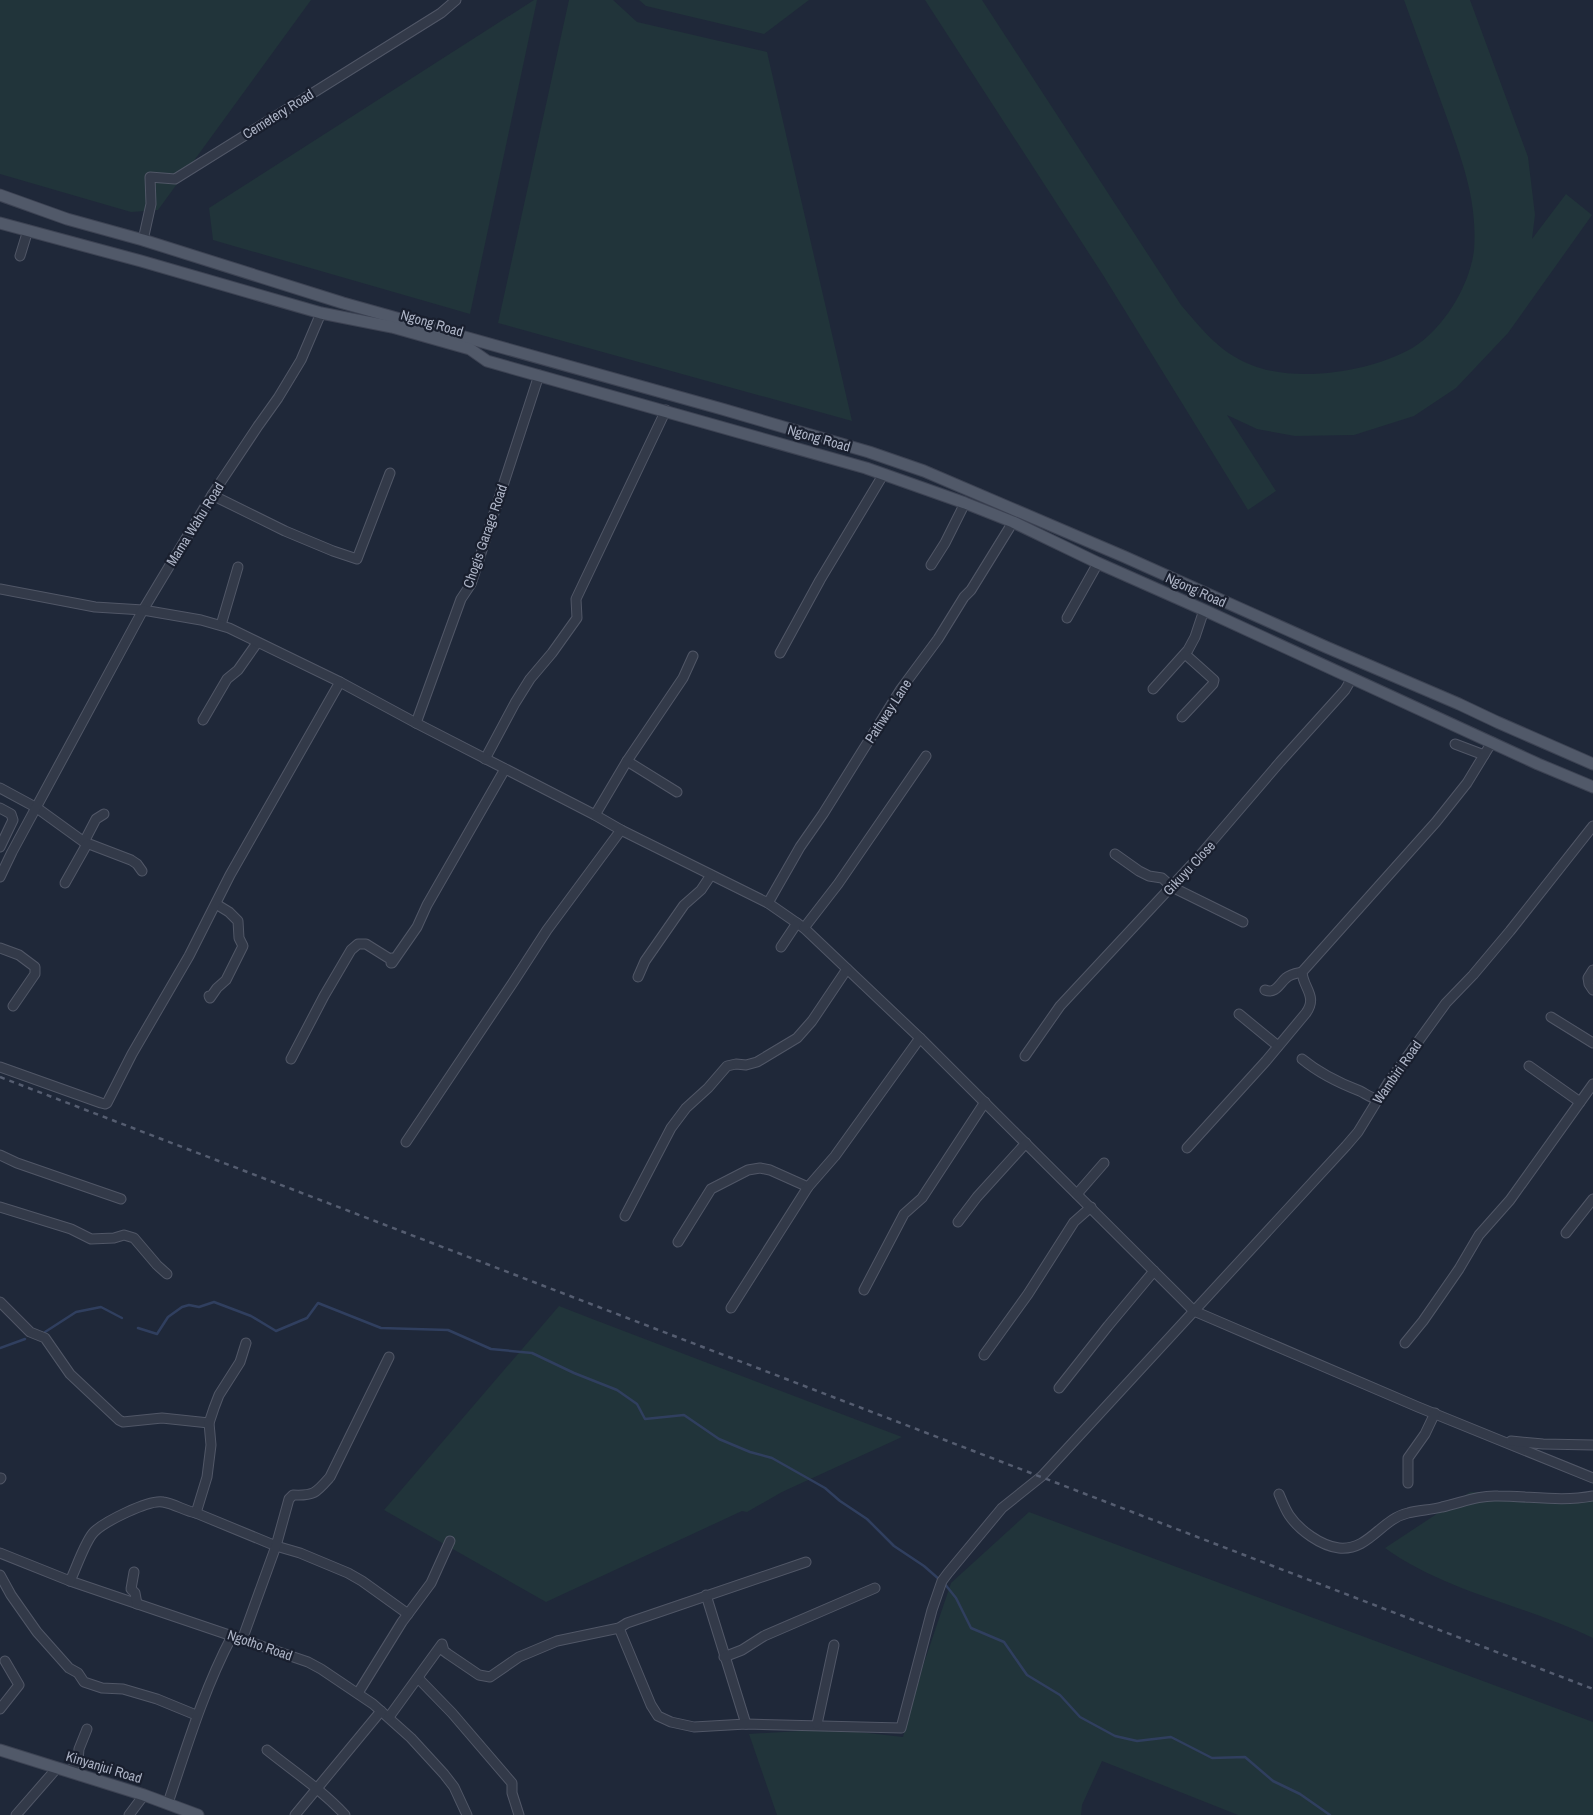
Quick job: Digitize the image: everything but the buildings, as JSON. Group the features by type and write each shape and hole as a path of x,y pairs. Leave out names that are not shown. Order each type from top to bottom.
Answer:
{"main road":[{"name":"Ngong Road","path":"0,195 67,219 143,240 343,303 731,412 869,452 924,471 1125,557 1593,764"},
{"name":"Ngong Road","path":"0,223 321,313 392,327 453,344 470,349 487,361 866,468 965,503 1013,522 1098,563 1538,764 1593,787"},
{"name":"Kinyanjui Road","path":"0,1750 144,1795 198,1815"}],"street":[{"name":"Cemetery Road","path":"143,240 151,204 150,177 176,178 441,13 456,0"},
{"path":"20,256 28,230"},
{"name":"Mama Wahu Road","path":"0,877 143,610 212,496 278,398 300,360 321,313"},
{"name":"Chogis Garage Road","path":"416,723 459,605 471,584 539,375"},
{"path":"486,759 515,703 577,618 576,600 666,410"},
{"path":"212,496 285,531 357,559 390,473"},
{"path":"780,653 820,580 883,475"},
{"path":"931,566 965,503"},
{"name":"Pathway Lane","path":"768,902 800,847 823,814 901,689 929,652 964,597 971,590 1013,522"},
{"path":"1067,618 1098,563"},
{"path":"221,625 238,567"},
{"path":"0,589 95,607 143,610 221,625 340,682 505,770 768,902 801,925 920,1038 1194,1311 1435,1414 1593,1478"},
{"path":"1153,689 1192,643 1204,610"},
{"path":"204,720 227,680 238,670 257,642"},
{"path":"1182,717 1214,684 1214,680 1184,654"},
{"path":"595,815 627,761 683,678 693,656"},
{"name":"Gikuyu Close","path":"1025,1056 1060,1006 1172,887 1237,814 1280,762 1320,720 1345,690 1352,678"},
{"path":"0,1067 101,1103 108,1103 132,1054 189,956 230,875 340,682"},
{"path":"1265,990 1269,992 1274,990 1288,976 1302,972 1430,829 1467,783 1492,742"},
{"path":"1455,744 1484,755"},
{"path":"781,947 838,884 926,756"},
{"path":"627,761 676,792"},
{"path":"291,1059 324,996 352,950 358,944 366,944 390,959 392,958 392,963 417,927 427,905 505,770"},
{"path":"0,788 37,808 85,843 131,860 142,871"},
{"path":"0,808 11,814 13,820 0,847"},
{"path":"65,882 96,819 104,814"},
{"name":"Wambiri Road","path":"817,1724 902,1728 932,1610 942,1581 948,1573 1002,1508 1042,1476 1346,1146 1358,1132 1378,1099 1446,1003 1473,975 1510,931 1593,826"},
{"path":"406,1142 547,930 622,830"},
{"path":"1115,854 1139,871 1149,876 1162,878 1172,887 1243,922"},
{"path":"638,977 645,961 684,905 701,890 711,875"},
{"path":"209,996 210,998 226,980 243,946 239,938 238,921 229,912 216,904"},
{"path":"0,948 19,955 35,967 35,974 13,1006"},
{"path":"625,1216 670,1128 682,1112 708,1088 727,1066 736,1064 746,1065 756,1062 797,1038 812,1021 847,969"},
{"path":"1593,970 1588,978 1593,990"},
{"path":"1187,1148 1278,1046 1310,1007 1311,1000 1302,972"},
{"path":"1239,1014 1278,1046"},
{"path":"1551,1017 1593,1043"},
{"path":"731,1308 808,1187 835,1156 920,1038"},
{"path":"1302,1059 1320,1073 1348,1088 1378,1099"},
{"path":"1529,1066 1580,1102"},
{"path":"1405,1343 1424,1321 1479,1235 1510,1200 1593,1084"},
{"path":"864,1290 904,1214 922,1198 985,1102"},
{"path":"958,1222 977,1197 1026,1143"},
{"path":"0,1155 17,1163 121,1199"},
{"path":"1077,1194 1104,1163"},
{"path":"678,1242 711,1189 748,1170 760,1168 770,1170 808,1187"},
{"path":"1566,1232 1593,1199"},
{"path":"0,1207 71,1230 91,1239 114,1238 124,1235 134,1238 167,1274"},
{"path":"984,1356 1028,1294 1074,1222 1091,1207"},
{"path":"1059,1388 1154,1271"},
{"path":"0,1302 30,1332 45,1338 70,1374 119,1420 123,1422 162,1418 209,1423"},
{"path":"196,1513 207,1477 211,1445 209,1423 219,1395 240,1362 246,1342"},
{"path":"242,1640 276,1546 290,1499 293,1495 309,1496 318,1490 330,1477 389,1357"},
{"path":"1408,1483 1408,1458 1425,1434 1435,1414"},
{"path":"1578,1444 1593,1437"},
{"path":"1503,1441 1593,1445"},
{"path":"1280,1494 1289,1514 1297,1524 1329,1545 1348,1548 1364,1543 1387,1523 1401,1514 1442,1507 1476,1498 1497,1496 1564,1498 1593,1496"},
{"path":"70,1581 93,1533 112,1520 148,1504 162,1501 348,1573 408,1614"},
{"path":"358,1693 408,1614 431,1584 450,1541"},
{"name":"Ngotho Road","path":"0,1553 70,1581 308,1662 333,1676 389,1717 411,1738 454,1787 467,1815"},
{"path":"389,1717 442,1644 444,1652 479,1675 490,1677 519,1657 557,1641 619,1628 627,1623 806,1562"},
{"path":"134,1572 131,1589 135,1593 137,1604"},
{"path":"0,1575 11,1595 37,1632 69,1668 78,1673 84,1682 102,1688 124,1689 157,1699 196,1716"},
{"path":"724,1657 742,1650 764,1636 875,1588"},
{"path":"706,1596 746,1724"},
{"path":"619,1628 651,1705 658,1716 671,1722 694,1726 817,1724 834,1644"},
{"path":"168,1803 196,1716 232,1636"},
{"path":"0,1709 19,1685 6,1661"},
{"path":"418,1678 452,1713 512,1783 512,1793 519,1815"},
{"path":"295,1815 381,1711"},
{"path":"70,1772 78,1760 79,1750 87,1729"},
{"path":"267,1750 326,1795 345,1815"},
{"path":"16,1815 57,1768"},
{"path":"129,1815 144,1795"}],"shaded area":[{"path":"0,0 311,0 158,210 131,212 0,174"},
{"path":"534,0 537,0 470,314 213,240 209,208"},
{"path":"569,0 613,0 637,22 767,52 852,421 498,323"},
{"path":"639,0 809,0 764,34 646,6"},
{"path":"925,0 982,0 1181,305 1219,346 1249,364 1268,370 1310,374 1355,369 1397,356 1414,347 1435,329 1454,304 1467,277 1472,263 1475,231 1466,177 1456,142 1404,0 1470,0 1528,157 1535,215 1532,239 1566,194 1592,215 1508,333 1456,388 1414,416 1354,435 1295,436 1257,429 1227,415 1276,491 1248,510 1103,275"},
{"path":"559,1306 902,1437 782,1492 747,1512 742,1511 546,1602 384,1510"},
{"path":"1470,1492 1584,1497 1593,1501 1593,1638 1567,1626 1434,1576 1385,1548"},
{"path":"1029,1512 1593,1722 1593,1815 1238,1815 1102,1761 1082,1805 1081,1815 777,1815 749,1734 832,1729 903,1737 923,1666 951,1583"}],"waterway":[{"path":"138,1328 157,1334 168,1317 182,1307 189,1305 199,1307 214,1302 251,1316 276,1331 307,1318 318,1303 381,1328 448,1330 491,1349 532,1353 574,1373 617,1390 637,1404 645,1419 684,1415 719,1439 750,1452 772,1458 825,1488 840,1501 867,1519 894,1546 924,1566 940,1580"},
{"path":"45,1332 76,1312 101,1307 122,1318"},
{"path":"0,1348 25,1339"},
{"path":"944,1583 956,1598 971,1628 1004,1642 1027,1675 1060,1695 1080,1717 1115,1736 1137,1741 1171,1737 1212,1758 1245,1757 1273,1781 1300,1794 1330,1815"}],"railway":[{"path":"0,1077 1593,1689"}]}
